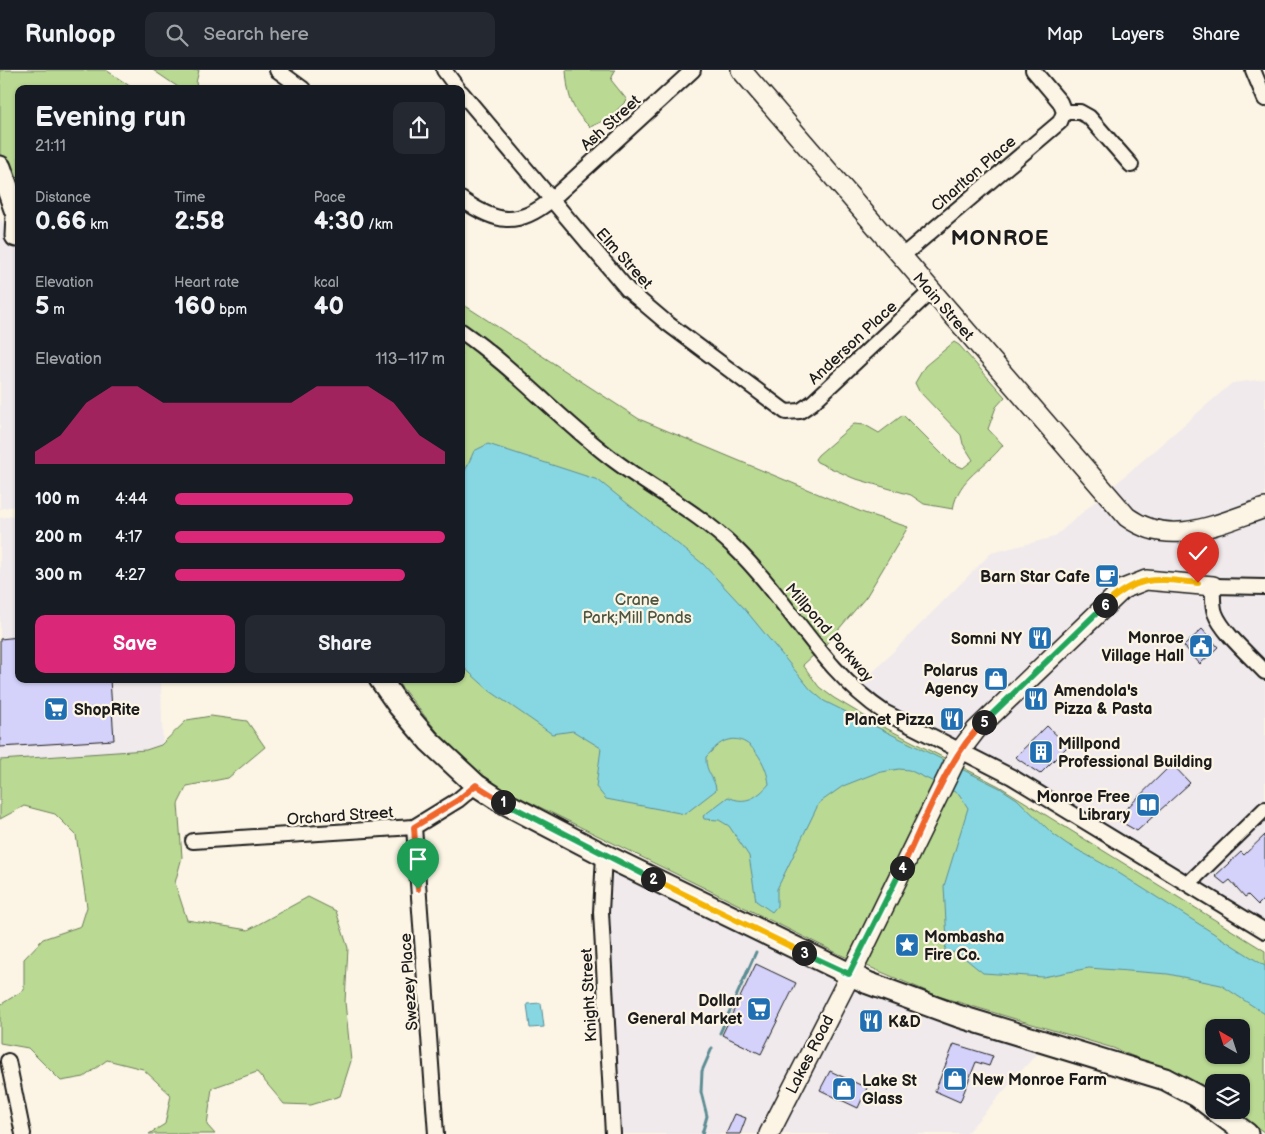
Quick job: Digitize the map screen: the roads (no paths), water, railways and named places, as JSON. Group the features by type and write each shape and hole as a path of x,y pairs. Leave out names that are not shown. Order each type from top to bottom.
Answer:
{"main road":[{"path":"0,167 15,209"},
{"path":"0,219 15,235"},
{"path":"383,683 398,706 429,741 476,785 499,800 604,855 849,974 924,1005 1165,1079 1205,1102"},
{"path":"1225,1119 1239,1132"}],"street":[{"path":"277,70 298,85"},
{"path":"444,70 455,85"},
{"name":"Ash Street","path":"465,202 478,211 498,219 526,218 551,200 693,70"},
{"name":"Main Street","path":"741,70 1127,517 1143,528 1156,532 1184,533 1265,508"},
{"path":"1033,70 1062,105 1064,112 1080,112 1089,117 1131,165"},
{"path":"1253,70 1265,99"},
{"name":"Elm Street","path":"465,97 617,278 642,302 776,407 786,412 794,412"},
{"name":"Charlton Place","path":"902,257 1060,122 1064,112"},
{"name":"Anderson Place","path":"794,412 812,403 931,291"},
{"name":"Millpond Parkway","path":"465,334 522,378 614,460 704,522 734,547 765,582 799,628 855,690 884,712 956,757 1012,777 1265,930"},
{"name":"Lakes Road","path":"769,1134 849,974 860,956 956,757 976,730 1123,590 1146,580 1214,586"},
{"path":"1265,587 1214,586 1214,611 1219,622 1265,672"},
{"name":"Orchard Street","path":"193,841 414,827 458,800 476,785"},
{"path":"1188,884 1265,809"},
{"name":"Swezey Place","path":"414,827 436,1134"},
{"name":"Knight Street","path":"604,855 601,882 613,1134"},
{"path":"8,1061 23,1134"}],"water":[{"path":"488,444 598,480 703,564 743,607 811,690 824,701 1000,788 1017,799 1053,834 1067,844 1114,870 1265,966 1265,1014 1221,985 1168,974 1089,968 1043,977 983,973 957,952 944,953 947,941 944,886 968,808 959,794 909,770 899,769 876,773 843,786 819,803 777,889 777,906 772,912 756,901 749,856 729,826 719,820 704,819 703,816 728,797 740,800 750,799 769,784 765,768 751,746 736,739 728,740 716,747 706,757 707,767 716,790 685,814 606,799 596,787 601,748 573,731 552,734 490,691 465,669 465,471 474,451"},
{"path":"541,1003 544,1027 530,1028 527,1004"}],"waterway":[{"path":"720,1033 756,952"},
{"path":"702,1134 707,1116 701,1092 702,1071 712,1048"}],"place":[{"name":"Barn Star Cafe","path":"1107,576"},
{"name":"Somni NY","path":"1040,638"},
{"name":"Monroe Village Hall","path":"1201,646"},
{"name":"Polarus Agency","path":"996,679"},
{"name":"Amendola's Pizza & Pasta","path":"1036,699"},
{"name":"ShopRite","path":"56,709"},
{"name":"Planet Pizza","path":"952,719"},
{"name":"Millpond Professional Building","path":"1041,752"},
{"name":"Monroe Free Library","path":"1148,805"},
{"name":"Mombasha Fire Co.","path":"907,945"},
{"name":"Dollar General Market","path":"759,1009"},
{"name":"K&D","path":"871,1021"},
{"name":"New Monroe Farm","path":"955,1079"},
{"name":"Lake St Glass","path":"844,1089"}],"district":[{"name":"MONROE","path":"1000,238"}],"park label":[{"name":"Crane Park;Mill Ponds","path":"637,608"}]}
